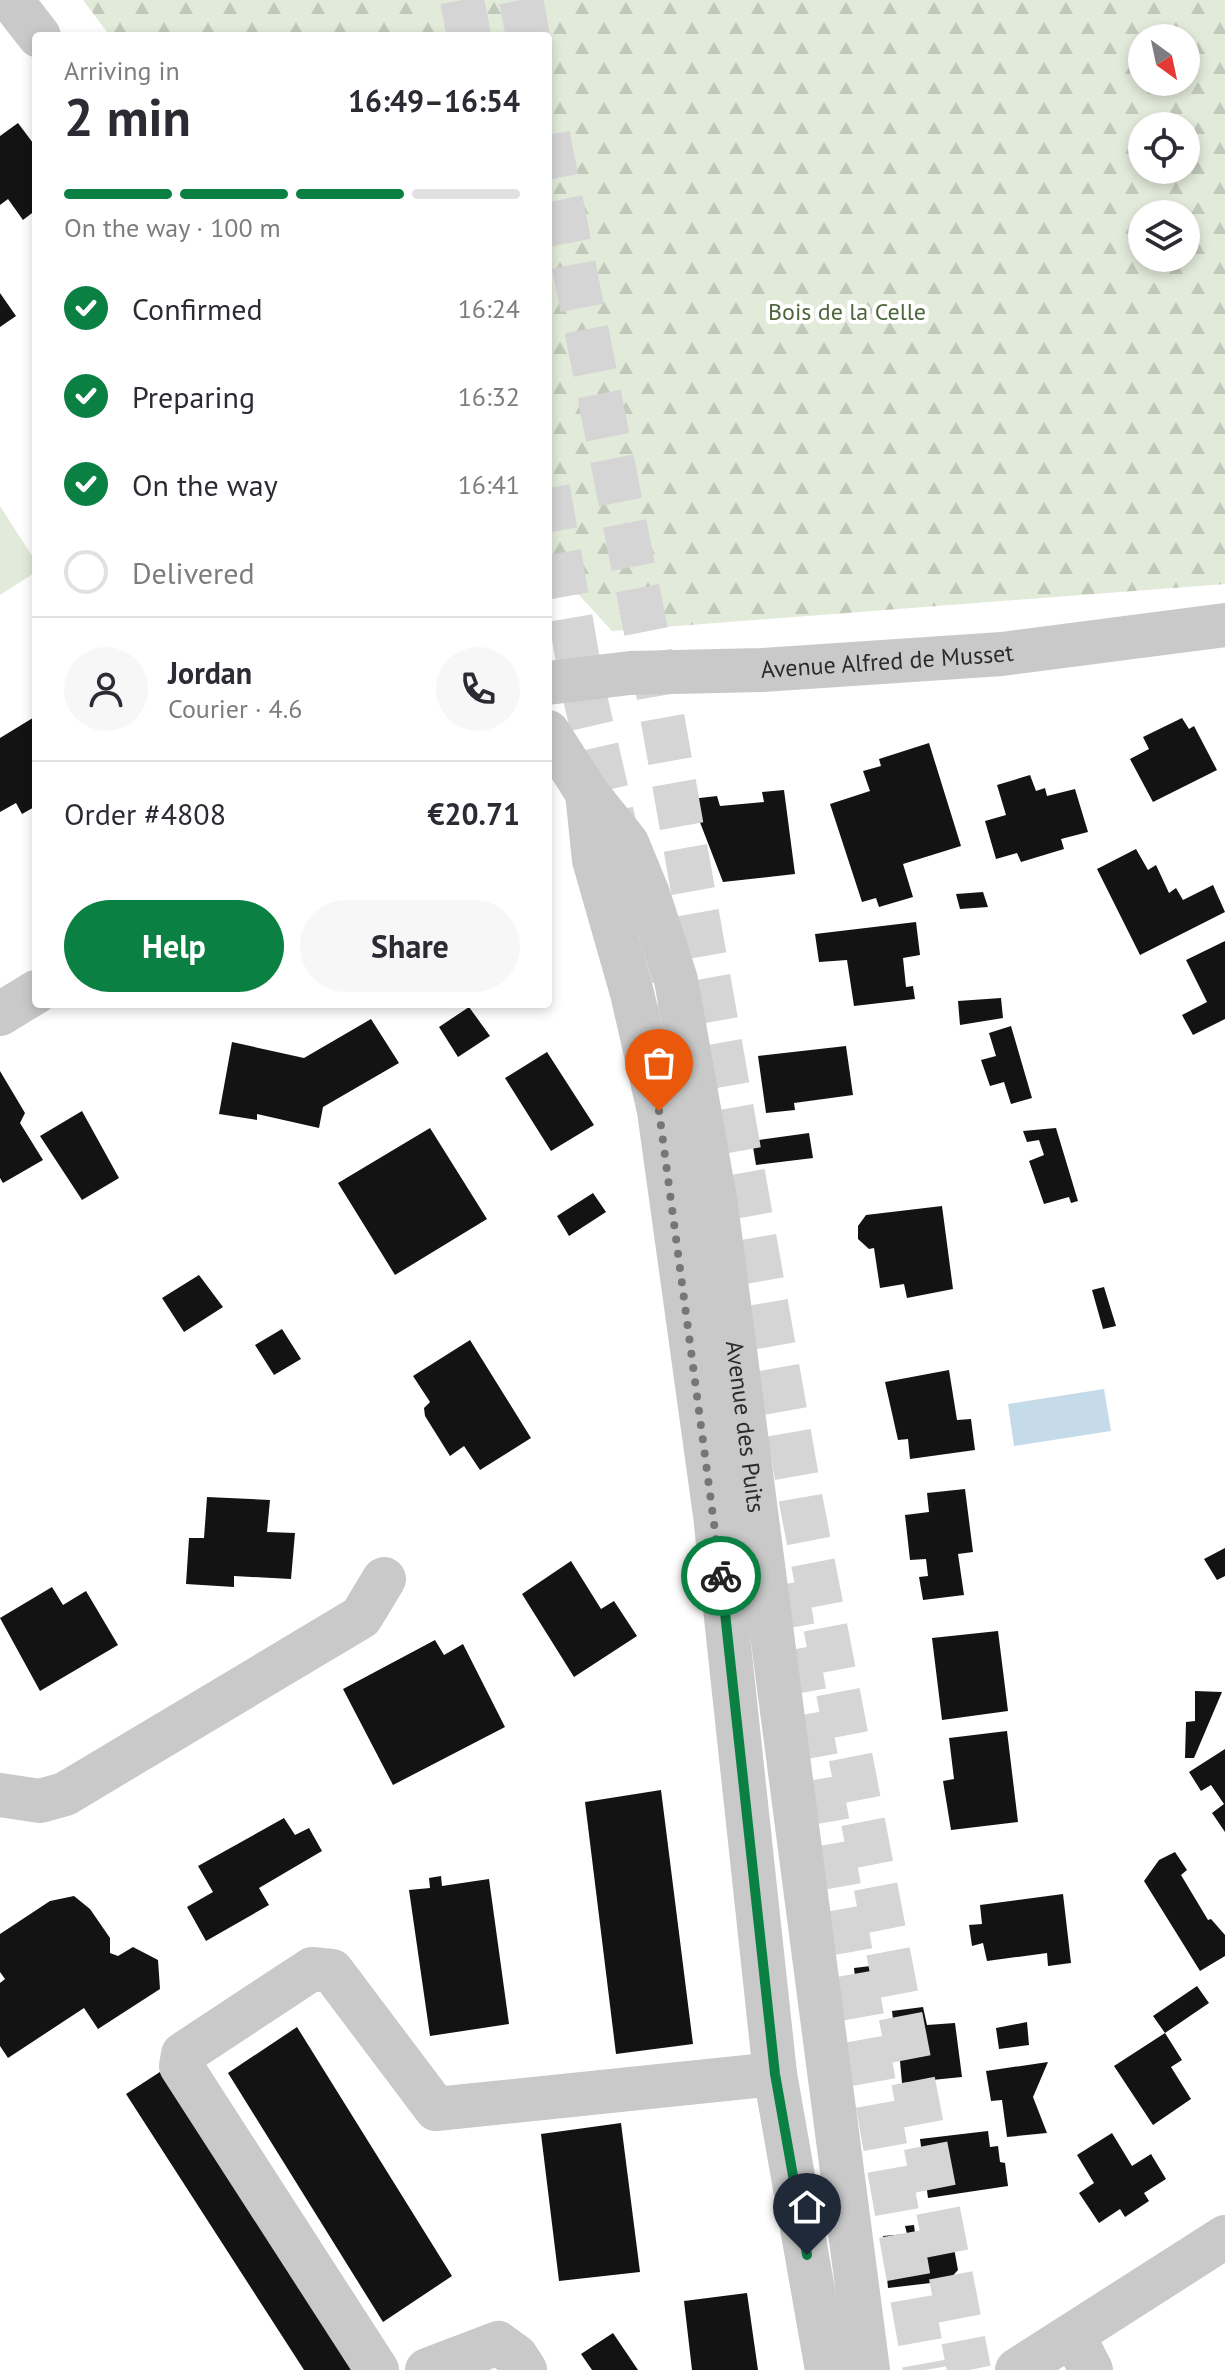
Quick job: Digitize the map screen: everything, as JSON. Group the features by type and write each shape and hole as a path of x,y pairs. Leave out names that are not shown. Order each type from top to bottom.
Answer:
{"street":[{"path":"11,0 36,32"},
{"name":"Avenue Alfred de Musset","path":"552,683 630,673 762,670 1002,654 1225,625"},
{"name":"Avenue des Puits","path":"552,738 587,793 627,843 648,894 676,980 692,1056 716,1205 868,2370"},
{"name":"Avenue des Puits","path":"587,793 594,860 632,993 659,1111 715,1515 775,2074 827,2370"},
{"path":"0,1014 32,994"},
{"path":"0,1795 40,1801 65,1794 361,1617 384,1579"},
{"path":"377,2370 181,2066 183,2054 312,1969 332,1971 436,2109 775,2074"},
{"path":"1017,2370 1082,2352 1225,2237"},
{"path":"427,2370 498,2343 516,2356 525,2370"}],"green space":[{"name":"Bois de la Celle","path":"83,0 1225,0 1225,584 612,631 552,565 552,32 107,32"},
{"path":"0,506 32,556 32,575 0,595"}],"water":[{"path":"1104,1389 1111,1431 1014,1446 1008,1404"}],"building":[{"path":"18,123 32,142 32,213 23,220 8,199 0,205 0,136"},
{"path":"0,293 16,316 0,327"},
{"path":"32,718 32,808 22,814 16,803 0,812 0,738"},
{"path":"1182,718 1189,729 1194,726 1217,770 1153,802 1130,759 1149,749 1143,737"},
{"path":"929,743 961,846 903,864 913,897 879,907 876,898 862,902 830,804 870,791 863,771 881,766 879,759"},
{"path":"1030,775 1036,791 1045,788 1047,796 1075,789 1088,832 1061,839 1064,849 1021,862 1017,853 996,859 985,821 1006,815 997,785"},
{"path":"784,790 795,874 723,882 691,799 717,796 720,806 764,802 762,792"},
{"path":"1136,849 1148,870 1156,865 1169,893 1176,888 1183,900 1213,885 1225,912 1140,955 1097,869"},
{"path":"983,892 988,907 960,909 956,894"},
{"path":"916,922 920,955 903,958 906,987 913,986 915,999 854,1006 847,960 819,962 815,934"},
{"path":"1225,941 1225,1019 1193,1035 1182,1015 1207,1002 1186,960"},
{"path":"1001,998 1003,1018 960,1025 958,1001"},
{"path":"470,1008 490,1036 458,1057 439,1027"},
{"path":"371,1019 399,1063 323,1107 319,1128 257,1114 257,1120 219,1114 232,1042 304,1058"},
{"path":"1011,1026 1032,1098 1011,1104 1004,1082 990,1086 981,1060 996,1056 989,1033"},
{"path":"846,1046 853,1095 794,1103 795,1110 766,1113 758,1056"},
{"path":"547,1052 594,1125 551,1151 505,1078"},
{"path":"0,1071 25,1113 20,1123 43,1160 3,1183 0,1178"},
{"path":"82,1111 119,1178 82,1200 40,1136"},
{"path":"430,1128 487,1219 395,1275 338,1183"},
{"path":"1056,1128 1078,1201 1071,1203 1069,1197 1044,1204 1029,1161 1044,1155 1039,1140 1027,1142 1023,1131"},
{"path":"809,1133 813,1158 756,1165 752,1141"},
{"path":"593,1193 606,1212 569,1236 557,1216"},
{"path":"942,1206 953,1289 907,1298 904,1284 880,1288 874,1248 869,1249 858,1239 858,1226 866,1215"},
{"path":"199,1275 223,1307 184,1332 162,1298"},
{"path":"1104,1287 1116,1326 1103,1329 1092,1290"},
{"path":"282,1329 301,1359 274,1375 255,1345"},
{"path":"470,1340 531,1438 480,1470 464,1446 450,1456 425,1416 424,1408 430,1402 413,1376"},
{"path":"949,1370 957,1420 971,1419 975,1450 910,1459 908,1439 898,1440 885,1382"},
{"path":"965,1489 973,1552 958,1554 964,1595 923,1600 919,1577 928,1576 926,1559 910,1560 905,1515 929,1512 927,1493"},
{"path":"207,1497 270,1500 267,1532 295,1533 291,1579 234,1576 234,1587 186,1584 189,1538 204,1538"},
{"path":"1225,1548 1225,1576 1217,1580 1204,1559"},
{"path":"571,1561 601,1609 614,1601 637,1636 574,1677 522,1594"},
{"path":"52,1587 63,1605 86,1591 118,1645 40,1691 0,1618"},
{"path":"998,1631 1008,1711 942,1720 932,1638"},
{"path":"435,1640 444,1655 463,1644 505,1727 393,1785 343,1689"},
{"path":"1195,1691 1222,1692 1194,1758 1185,1758 1186,1722 1195,1721"},
{"path":"1007,1731 1018,1822 951,1830 943,1781 954,1779 949,1738"},
{"path":"1225,1749 1225,1832 1212,1813 1224,1804 1211,1785 1201,1791 1189,1772"},
{"path":"661,1790 693,2044 616,2054 585,1802"},
{"path":"284,1818 295,1835 309,1828 322,1851 259,1888 269,1905 206,1941 187,1907 213,1892 198,1866"},
{"path":"1175,1852 1187,1870 1181,1875 1208,1920 1211,1919 1225,1935 1225,1956 1200,1971 1144,1881 1159,1860"},
{"path":"441,1876 442,1886 489,1879 509,2024 430,2036 409,1890 430,1888 429,1878"},
{"path":"1063,1894 1071,1963 1048,1966 1047,1953 987,1961 983,1943 972,1946 969,1925 982,1924 980,1905"},
{"path":"74,1896 90,1909 110,1938 110,1953 118,1956 133,1947 158,1960 160,1989 98,2029 84,2008 8,2058 0,2046 0,1983 5,1979 0,1972 0,1934 50,1901"},
{"path":"904,1962 908,1989 857,1996 854,1968"},
{"path":"1197,1986 1209,2003 1165,2033 1153,2016"},
{"path":"923,2007 927,2025 955,2023 962,2077 902,2083 900,2061 891,2057 887,2041 895,2036 892,2011"},
{"path":"1027,2022 1029,2045 999,2049 996,2028"},
{"path":"297,2027 452,2276 383,2322 228,2073"},
{"path":"1165,2033 1182,2060 1171,2067 1191,2099 1153,2125 1114,2066"},
{"path":"1048,2062 1033,2097 1047,2133 1007,2137 1002,2100 991,2101 986,2071"},
{"path":"163,2070 357,2370 304,2370 126,2094"},
{"path":"621,2123 640,2272 559,2281 541,2134"},
{"path":"988,2131 990,2147 998,2146 1000,2162 1005,2163 1008,2186 928,2198 920,2139"},
{"path":"1112,2133 1132,2166 1151,2154 1166,2179 1144,2193 1149,2201 1125,2217 1120,2209 1099,2223 1079,2193 1094,2183 1077,2155"},
{"path":"914,2225 915,2233 929,2231 933,2251 954,2248 958,2270 948,2281 888,2288 883,2236 907,2234 905,2226"},
{"path":"747,2293 758,2370 692,2370 684,2301"},
{"path":"613,2333 638,2370 592,2370 581,2354"}],"tunnel":[{"path":"462,0 468,32"},
{"path":"521,0 527,32"},
{"path":"552,155 657,687 801,1501 969,2370"},
{"path":"552,511 582,684 659,1018"},
{"path":"785,1584 925,2370"}],"way so far":[{"path":"659,1111 721,1576"}],"route":[{"path":"721,1576 775,2074 807,2255"}]}
